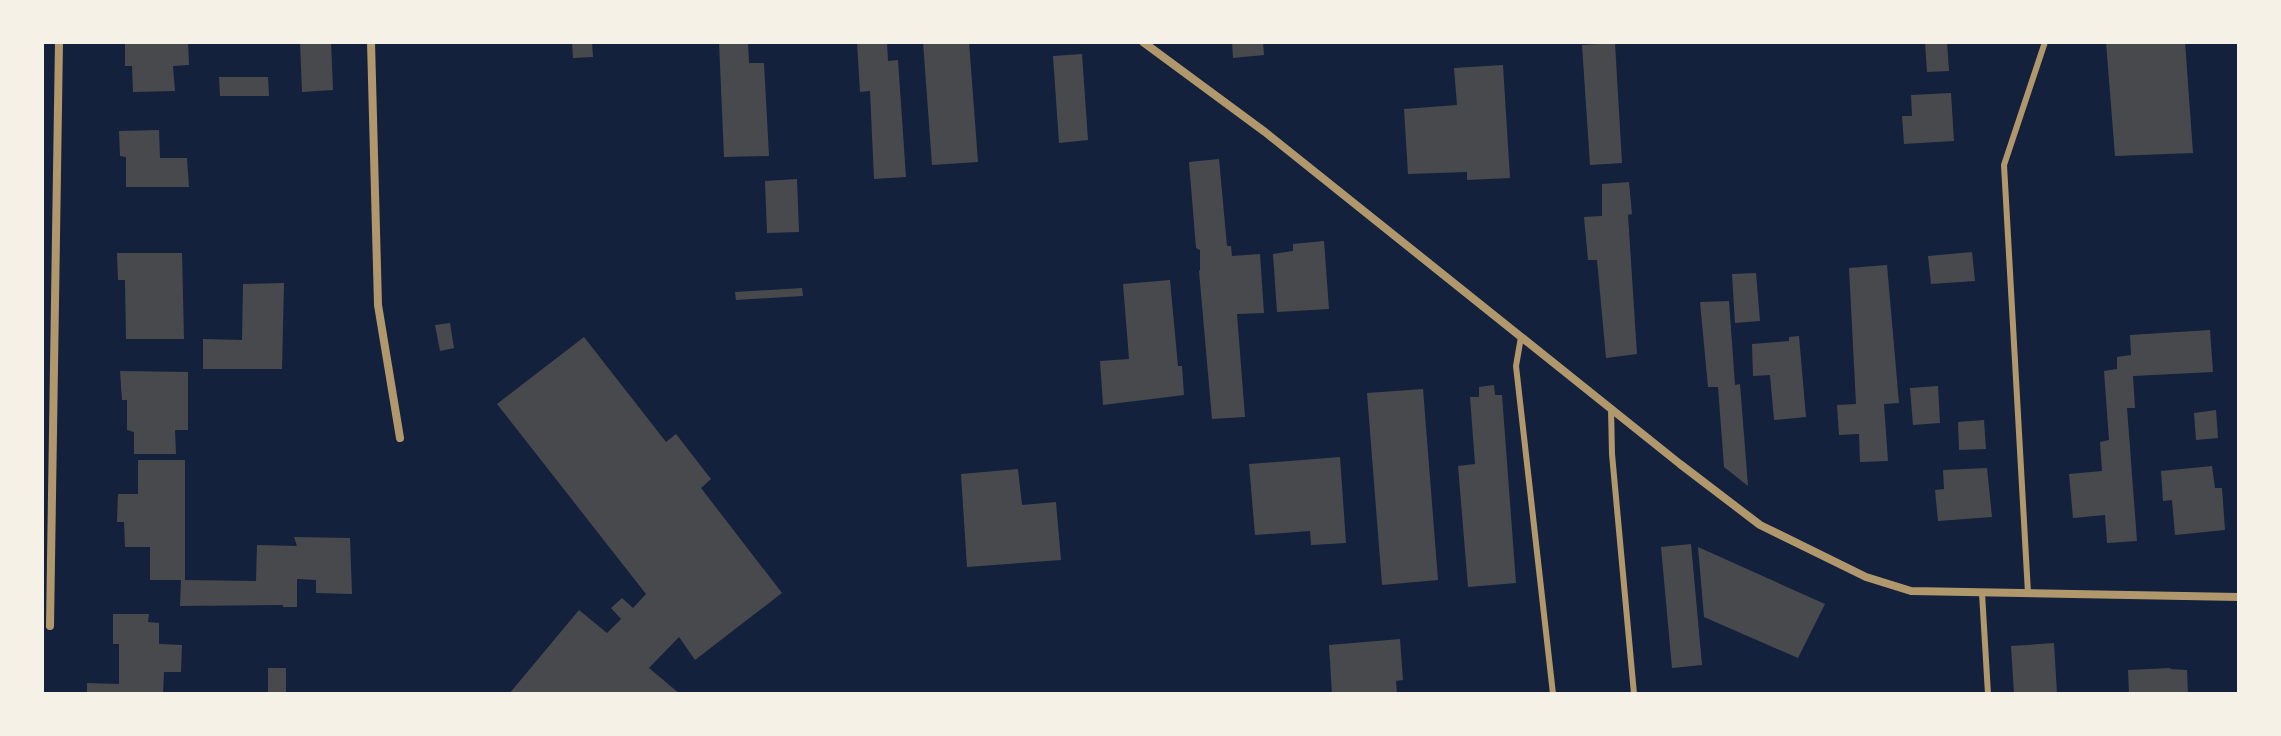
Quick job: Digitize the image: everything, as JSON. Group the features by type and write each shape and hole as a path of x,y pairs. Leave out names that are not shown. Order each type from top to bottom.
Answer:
{"street":[{"path":"50,626 59,42"},
{"path":"371,42 378,305 400,438"},
{"path":"1143,42 1265,132 1760,525 1866,577 1911,591 2239,597"}],"lane":[{"path":"2028,593 2004,165 2045,42"},
{"path":"1521,337 1516,366 1553,694"},
{"path":"1611,408 1613,469 1634,694"},
{"path":"1982,593 1988,694"}],"building":[{"path":"125,42 188,42 189,65 173,66 175,91 133,92 132,66 125,66"},
{"path":"300,42 331,42 333,90 302,92"},
{"path":"572,42 592,42 593,57 573,58"},
{"path":"719,42 748,42 749,63 764,63 769,156 724,157"},
{"path":"857,42 887,42 888,61 898,60 906,177 874,179 870,91 860,92"},
{"path":"923,42 969,42 978,162 932,165"},
{"path":"1232,42 1263,42 1264,55 1233,58"},
{"path":"1925,42 1947,42 1949,71 1927,72"},
{"path":"2106,42 2185,42 2193,153 2115,156"},
{"path":"1615,43 1622,163 1590,165 1582,45"},
{"path":"1082,54 1088,140 1059,143 1053,56"},
{"path":"1503,65 1510,178 1467,180 1467,172 1408,174 1404,109 1457,105 1454,68"},
{"path":"219,77 268,77 269,96 220,96"},
{"path":"1951,93 1954,141 1904,144 1902,116 1912,116 1911,95"},
{"path":"159,130 160,158 187,158 189,187 126,187 126,157 120,156 119,131"},
{"path":"1219,159 1227,246 1231,246 1232,256 1260,254 1264,313 1237,314 1245,417 1212,419 1199,271 1200,250 1196,248 1189,162"},
{"path":"797,179 799,232 767,233 765,181"},
{"path":"1629,182 1632,214 1628,215 1637,354 1606,358 1597,260 1588,260 1584,217 1602,216 1602,184"},
{"path":"1324,241 1329,309 1277,312 1273,254 1293,251 1293,244"},
{"path":"1972,252 1975,281 1931,284 1928,256"},
{"path":"117,253 182,253 184,339 126,339 125,280 118,280"},
{"path":"1887,265 1899,403 1884,404 1888,461 1860,462 1859,434 1839,435 1837,405 1856,404 1849,268"},
{"path":"1756,273 1760,321 1735,323 1732,274"},
{"path":"1170,280 1178,366 1182,366 1184,395 1103,405 1100,361 1129,359 1123,284"},
{"path":"284,283 282,369 203,369 203,339 242,340 243,284"},
{"path":"802,288 803,296 736,300 735,292"},
{"path":"1729,301 1735,385 1740,384 1748,486 1724,467 1718,387 1708,387 1700,302"},
{"path":"450,323 454,348 440,351 435,325"},
{"path":"2210,330 2213,372 2133,376 2135,408 2127,408 2137,541 2107,543 2105,515 2073,518 2069,474 2102,471 2100,442 2109,440 2104,371 2117,369 2117,357 2131,355 2130,335"},
{"path":"1799,336 1806,417 1774,420 1770,375 1753,376 1752,344 1789,341 1789,337"},
{"path":"584,337 666,442 676,434 711,479 701,488 782,593 695,660 679,637 649,668 680,694 509,694 579,610 607,633 621,619 611,608 622,598 633,608 646,594 497,404"},
{"path":"120,371 188,372 188,430 175,430 176,454 134,454 134,432 127,430 127,400 122,400"},
{"path":"1494,385 1495,395 1502,395 1516,583 1468,587 1458,466 1475,464 1470,397 1479,397 1479,387"},
{"path":"1938,386 1940,423 1913,425 1910,388"},
{"path":"1423,389 1438,580 1382,585 1367,393"},
{"path":"2216,410 2218,438 2196,440 2194,413"},
{"path":"1984,420 1986,449 1959,450 1958,422"},
{"path":"1340,457 1346,543 1311,545 1310,531 1255,535 1249,464"},
{"path":"138,460 185,460 185,580 256,581 257,545 297,546 294,537 350,538 352,594 316,593 316,580 297,579 297,607 180,606 181,580 150,580 150,547 125,547 124,522 117,522 118,494 138,494"},
{"path":"2212,466 2215,488 2222,488 2225,530 2175,535 2172,500 2163,501 2161,471"},
{"path":"1987,468 1992,517 1938,521 1935,490 1944,489 1943,470"},
{"path":"1018,469 1022,505 1056,502 1061,560 967,567 961,474"},
{"path":"1691,544 1702,665 1672,668 1661,547"},
{"path":"1698,547 1825,604 1798,658 1704,617"},
{"path":"113,614 149,614 148,622 159,623 159,644 182,645 181,672 164,672 163,694 87,694 87,683 119,684 119,644 113,644"},
{"path":"1400,639 1403,680 1396,681 1397,694 1332,694 1329,645"},
{"path":"2054,643 2057,694 2014,694 2011,646"},
{"path":"268,668 286,668 286,694 268,694"},
{"path":"2128,670 2187,670 2188,694 2129,694"}]}
